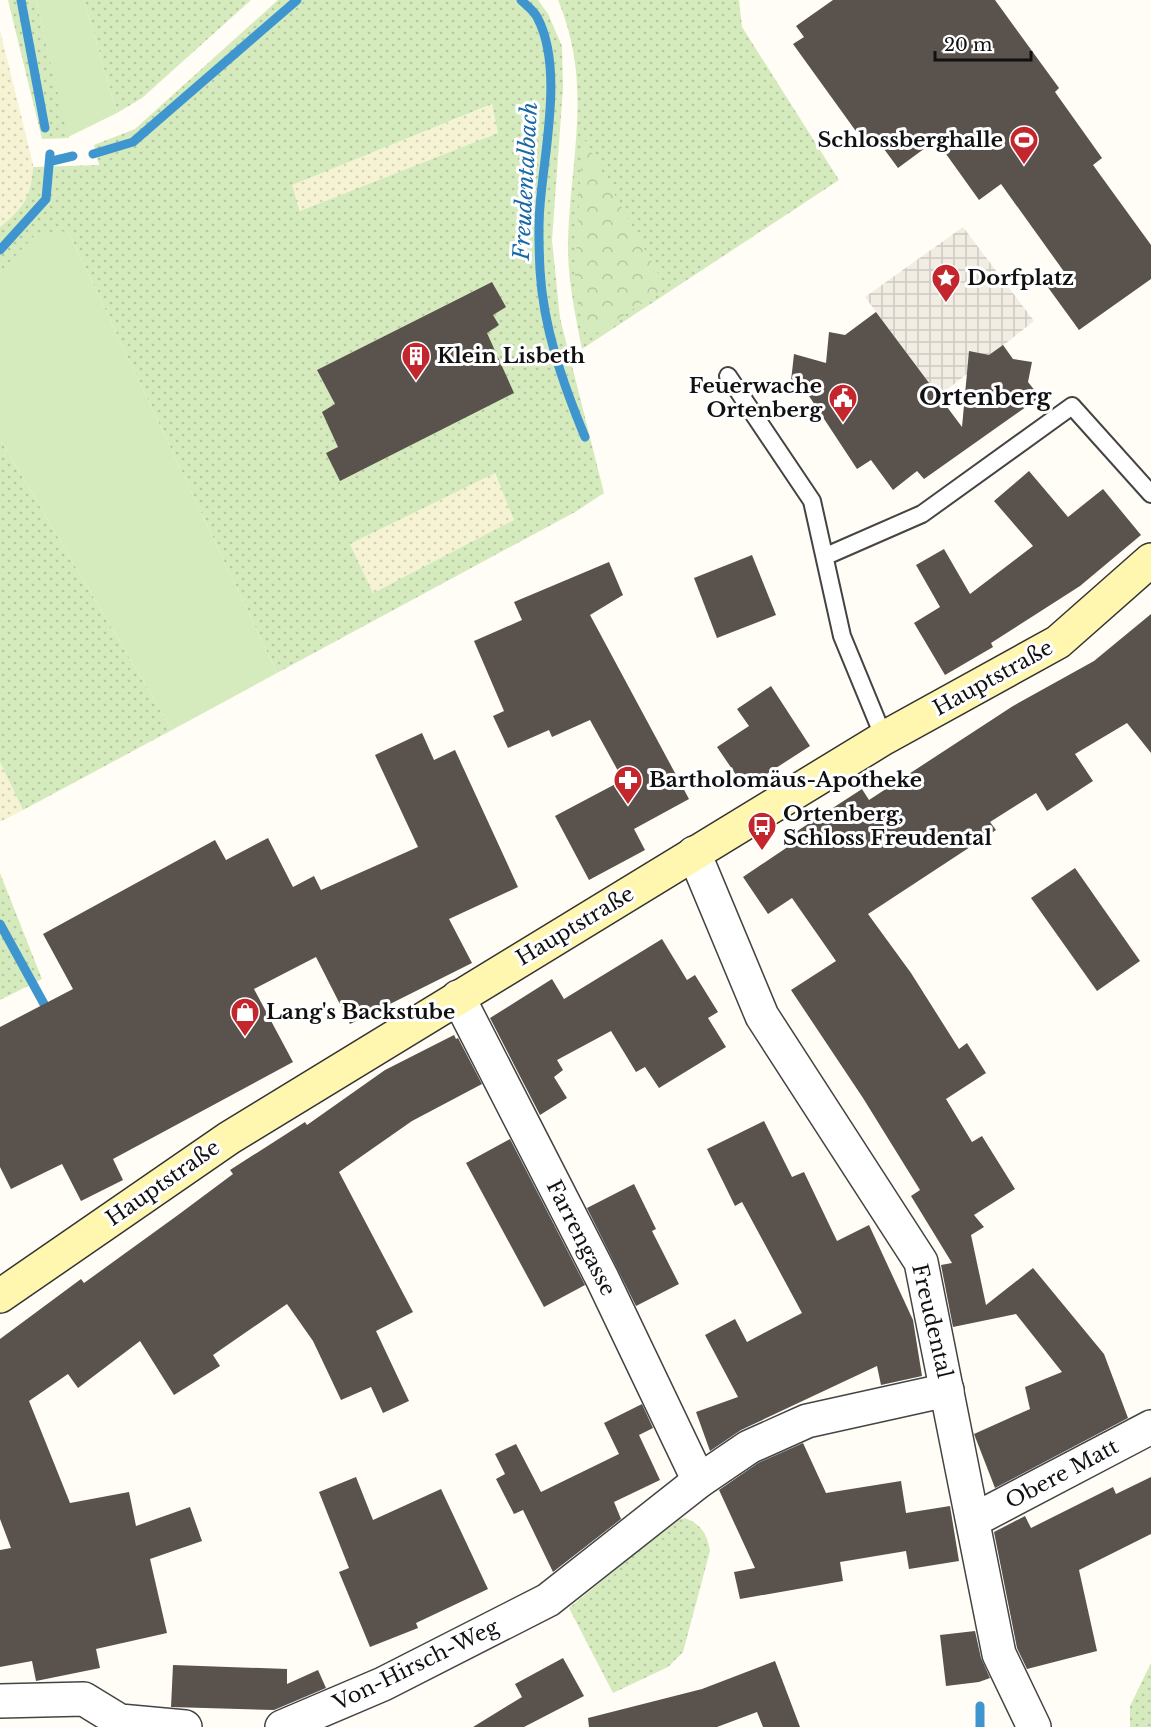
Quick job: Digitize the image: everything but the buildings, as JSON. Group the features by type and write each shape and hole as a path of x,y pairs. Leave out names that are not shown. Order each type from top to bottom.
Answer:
{"street":[{"name":"Hauptstraße","path":"0,1296 229,1138 884,738 1058,642 1151,560"},
{"name":"Freudental","path":"694,853 762,1016 921,1262 999,1654 1034,1727"},
{"name":"Farrengasse","path":"458,997 602,1278 699,1481"},
{"path":"699,1481 749,1447 807,1421 947,1390"},
{"name":"Obere Matt","path":"974,1520 1151,1428"},
{"name":"Von-Hirsch-Weg","path":"282,1727 383,1684 548,1600 699,1481"},
{"path":"0,1701 84,1699 120,1721 185,1727"}],"lane":[{"path":"728,376 812,501 842,636 884,738"},
{"path":"826,556 922,514 1072,406 1151,494"}],"shaded area":[{"path":"0,30 33,164 32,189 21,209 0,227"},
{"path":"493,104 499,133 301,211 291,185"},
{"name":"Dorfplatz","path":"963,227 1034,321 939,396 865,297"},
{"path":"494,472 515,520 373,593 350,544"},
{"path":"0,762 23,810 0,822"}],"green space":[{"path":"8,0 36,0 69,138 42,139"},
{"path":"36,0 84,0 117,113 68,137"},
{"path":"84,0 251,0 142,98 117,113"},
{"path":"278,0 538,0 548,14 562,46 563,88 552,240 560,318 604,493 575,512 277,673 68,231 8,265 0,272 0,227 15,214 28,195 33,167 99,165 94,145 135,129","holes":["492,104 498,133 300,211 292,185","495,473 514,520 373,593 350,544"]},
{"path":"558,0 739,0 742,27 839,180 582,349 572,295 568,254 577,90 575,61 569,31"},
{"path":"583,137 666,288 587,339 575,276"},
{"path":"68,231 277,673 172,730 0,439 0,272 36,234"},
{"path":"0,439 172,730 23,810 0,762"},
{"path":"0,873 42,979 0,1000"},
{"path":"685,1518 702,1530 710,1551 683,1652 668,1667 613,1693 569,1608 676,1520"},
{"path":"1151,1663 1151,1727 1130,1727 1130,1706"}],"waterway":[{"path":"21,0 45,128"},
{"name":"Freudentalbach","path":"93,154 133,142 297,0"},
{"name":"Freudentalbach","path":"521,0 537,17 545,37 551,84 539,222 539,254 545,313 555,355 585,437"},
{"path":"0,250 46,199 50,154"},
{"name":"Freudentalbach","path":"52,161 73,156"},
{"path":"0,924 49,1013"},
{"name":"Freudentalbach","path":"980,1706 980,1727"}],"place":[{"name":"Schlossberghalle","path":"1024,166"},
{"name":"Dorfplatz","path":"946,304"},
{"name":"Klein Lisbeth","path":"416,382"},
{"name":"Feuerwache Ortenberg","path":"843,424"},
{"name":"Bartholomäus-Apotheke","path":"628,806"},
{"name":"Ortenberg, Schloss Freudental","path":"762,852"},
{"name":"Lang's Backstube","path":"245,1038"}],"district":[{"name":"Ortenberg","path":"985,397"}]}
